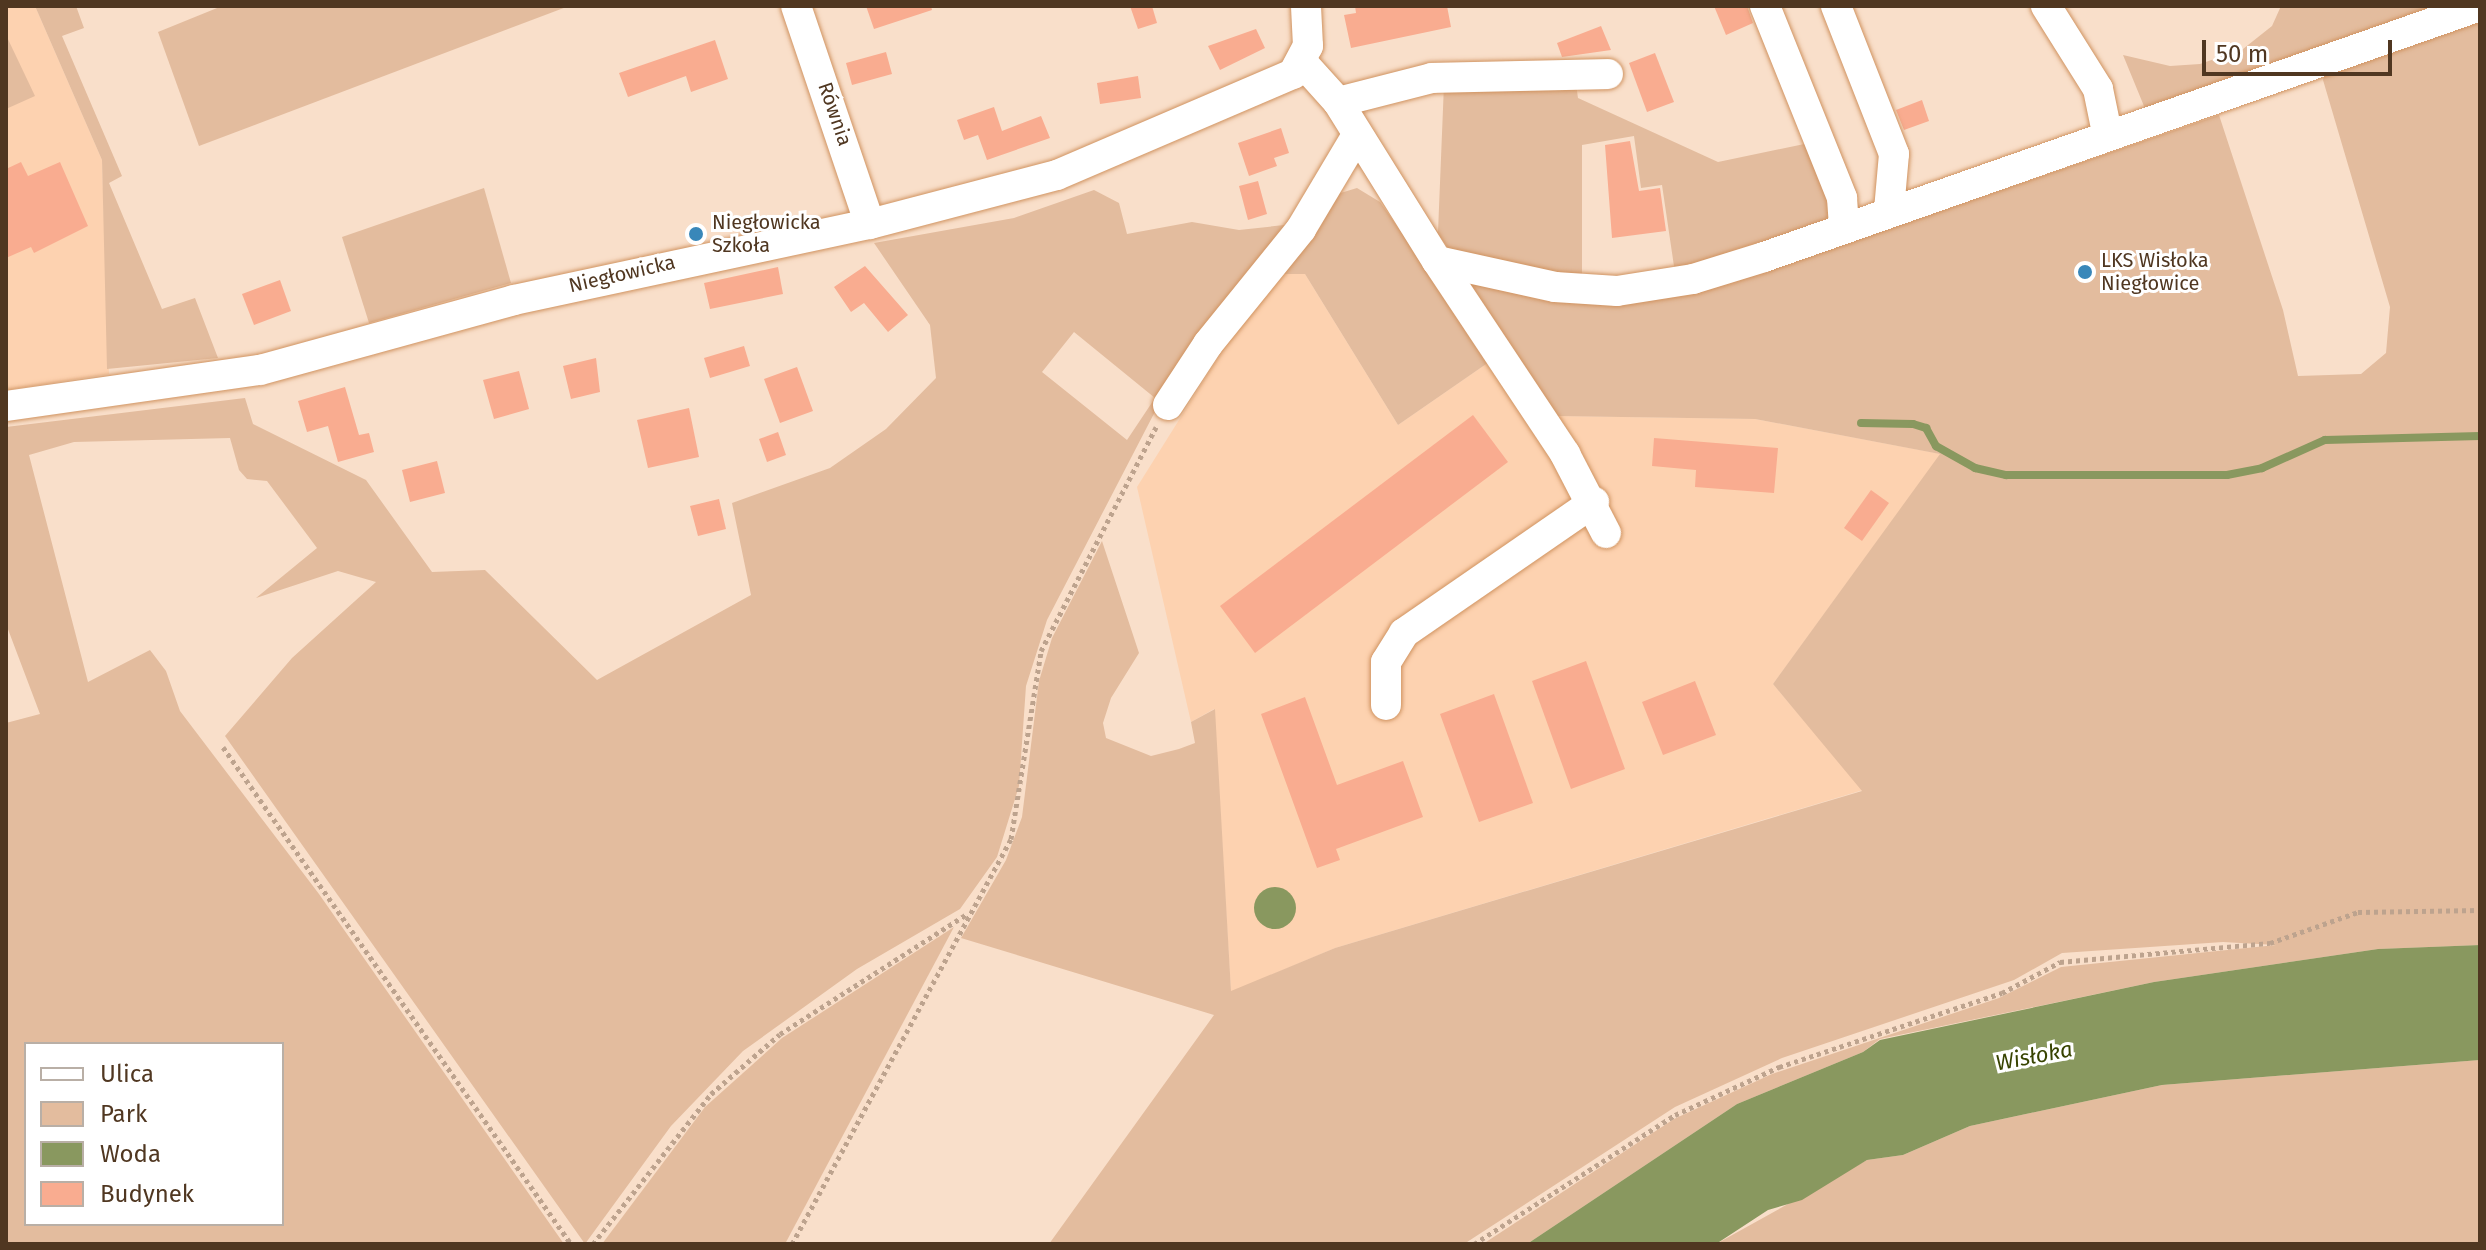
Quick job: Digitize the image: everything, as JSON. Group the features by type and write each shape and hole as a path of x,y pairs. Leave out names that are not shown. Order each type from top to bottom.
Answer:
{"street":[{"name":"Równia","path":"796,6 870,224"},
{"path":"1306,6 1310,33 1302,62 1338,102 1594,502 1606,533"},
{"path":"1765,6 1842,198 1844,227"},
{"path":"1836,6 1894,154 1889,210"},
{"path":"2046,6 2093,78 2107,133"},
{"path":"1437,261 1555,287 1617,291 1693,279 2480,6"},
{"name":"Niegłowicka","path":"6,406 260,370 514,300 870,224 1057,175 1268,88 1302,62"},
{"path":"1338,102 1432,78 1608,74"},
{"path":"1168,405 1208,344 1301,229 1357,135"},
{"path":"1386,705 1386,662 1404,633 1594,502"}],"path":[{"path":"792,1244 967,914 1011,839 1041,651 1168,405"},
{"path":"223,747 571,1244"},
{"path":"1474,1244 1675,1115 1779,1067 2002,993 2060,962 2270,943 2358,912 2480,910"},
{"path":"593,1244 711,1094 780,1034 967,914"}],"shaded area":[{"path":"6,6 35,6 102,160 109,374 6,390"},
{"path":"1278,274 1305,274 1398,425 1492,360 1555,416 1755,419 1941,454 1773,684 1863,790 1335,948 1231,992 1214,709 1191,722 1137,487 1241,321"}],"green space":[{"path":"35,6 76,6 84,28 62,36 122,176 109,183 162,309 195,298 218,358 107,369 102,160"},
{"path":"222,6 569,6 199,146 158,32"},
{"path":"2281,6 2450,6 2146,111 2123,55 2170,66 2200,64 2243,49 2272,26"},
{"path":"2480,13 2480,945 2378,949 2154,982 1880,1039 1863,1052 1737,1104 1527,1244 1483,1244 1674,1119 1772,1074 1999,998 2061,967 2276,945 2223,942 2062,953 2014,980 1782,1058 1675,1107 1464,1244 1049,1244 1214,1015 961,938 1006,860 1022,817 1039,681 1052,638 1102,541 1139,653 1111,698 1103,723 1106,738 1151,756 1179,749 1195,743 1191,722 1215,709 1231,991 1335,948 1862,791 1773,684 1940,454 1755,419 1555,416 1456,279 1551,302 1613,304 1883,231 2219,115 2283,310 2298,376 2361,374 2386,353 2390,307 2323,80 2326,65"},
{"path":"6,35 35,96 6,109"},
{"path":"1444,84 1576,84 1578,98 1718,162 1814,142 1831,220 1675,273 1662,185 1641,188 1634,136 1582,145 1582,280 1452,254 1427,218 1438,232"},
{"path":"484,188 511,283 369,323 342,237"},
{"path":"1357,188 1380,202 1492,360 1398,425 1305,274 1278,274 1334,195"},
{"path":"1094,190 1119,203 1127,234 1192,222 1239,230 1294,224 1160,402 1047,620 1026,686 1019,786 997,857 960,909 857,969 743,1051 671,1126 585,1244 225,736 292,658 376,582 338,571 256,598 317,548 267,481 247,479 239,470 230,438 74,442 29,455 88,682 150,650 166,671 180,711 319,894 564,1244 6,1244 6,723 40,714 6,624 6,427 245,398 253,424 366,480 432,572 485,570 597,680 751,595 732,503 830,468 886,429 936,378 930,325 874,243 1014,218","holes":["1074,332 1155,398 1127,440 1042,372"]},
{"path":"954,927 785,1244 602,1244 705,1107 782,1038"},
{"path":"2480,1060 2480,1244 1716,1244 1867,1160 1903,1155 1970,1126 2162,1085"}],"water":[{"path":"1275,887 1290,893 1296,908 1290,923 1275,929 1260,923 1254,908 1260,893"},
{"name":"Wisłoka","path":"2480,945 2480,1060 2162,1085 1970,1126 1903,1155 1867,1160 1802,1200 1768,1210 1716,1244 1527,1244 1737,1104 1863,1052 1880,1040 2154,982 2378,949"}],"building":[{"path":"866,6 931,6 932,10 874,29"},
{"path":"1130,6 1152,6 1157,23 1138,29"},
{"path":"1355,6 1447,6 1451,27 1351,48 1344,15 1356,13"},
{"path":"1714,6 1747,6 1753,23 1726,35"},
{"path":"1601,26 1611,50 1562,57 1557,43"},
{"path":"1256,29 1265,48 1220,70 1208,46"},
{"path":"715,40 728,79 691,92 686,76 628,97 619,73"},
{"path":"886,52 892,74 852,85 846,63"},
{"path":"1655,53 1674,102 1647,112 1629,63"},
{"path":"1138,76 1141,98 1100,104 1097,83"},
{"path":"1922,100 1929,121 1904,130 1896,110"},
{"path":"994,107 1002,131 1041,116 1050,138 987,160 978,135 964,140 957,120"},
{"path":"1281,128 1289,153 1274,158 1277,166 1249,176 1238,143"},
{"path":"1630,141 1639,191 1660,188 1666,231 1612,238 1605,145"},
{"path":"21,162 28,176 60,162 88,226 34,253 31,247 6,258 6,169"},
{"path":"1258,181 1267,214 1248,220 1239,186"},
{"path":"865,266 908,315 888,332 864,303 851,312 834,287"},
{"path":"778,267 783,294 710,309 704,283"},
{"path":"280,280 291,311 254,325 242,294"},
{"path":"744,346 750,366 710,378 704,358"},
{"path":"596,358 600,392 571,399 563,366"},
{"path":"797,367 813,411 780,423 764,379"},
{"path":"519,371 529,409 494,419 483,380"},
{"path":"345,387 359,435 369,433 374,452 338,462 328,426 307,432 298,401"},
{"path":"689,408 699,457 648,468 637,420"},
{"path":"1473,415 1508,462 1255,653 1220,606"},
{"path":"778,432 786,455 767,462 759,439"},
{"path":"1654,438 1778,448 1774,493 1695,487 1696,470 1652,466"},
{"path":"437,461 445,493 410,502 402,470"},
{"path":"1871,490 1889,503 1862,541 1844,528"},
{"path":"719,499 726,529 698,536 690,506"},
{"path":"1586,661 1625,769 1571,789 1532,681"},
{"path":"1695,681 1716,735 1663,755 1642,702"},
{"path":"1494,694 1533,803 1479,822 1440,714"},
{"path":"1305,697 1337,785 1403,761 1423,817 1336,849 1340,860 1317,868 1261,714"}],"waterway":[{"path":"1861,423 1913,424 1926,428 1936,446 1975,468 2006,475 2227,475 2262,468 2325,440 2480,436"}],"place":[{"name":"Niegłowicka Szkoła","path":"696,234"},
{"name":"LKS Wisłoka Niegłowice","path":"2085,272"}]}
